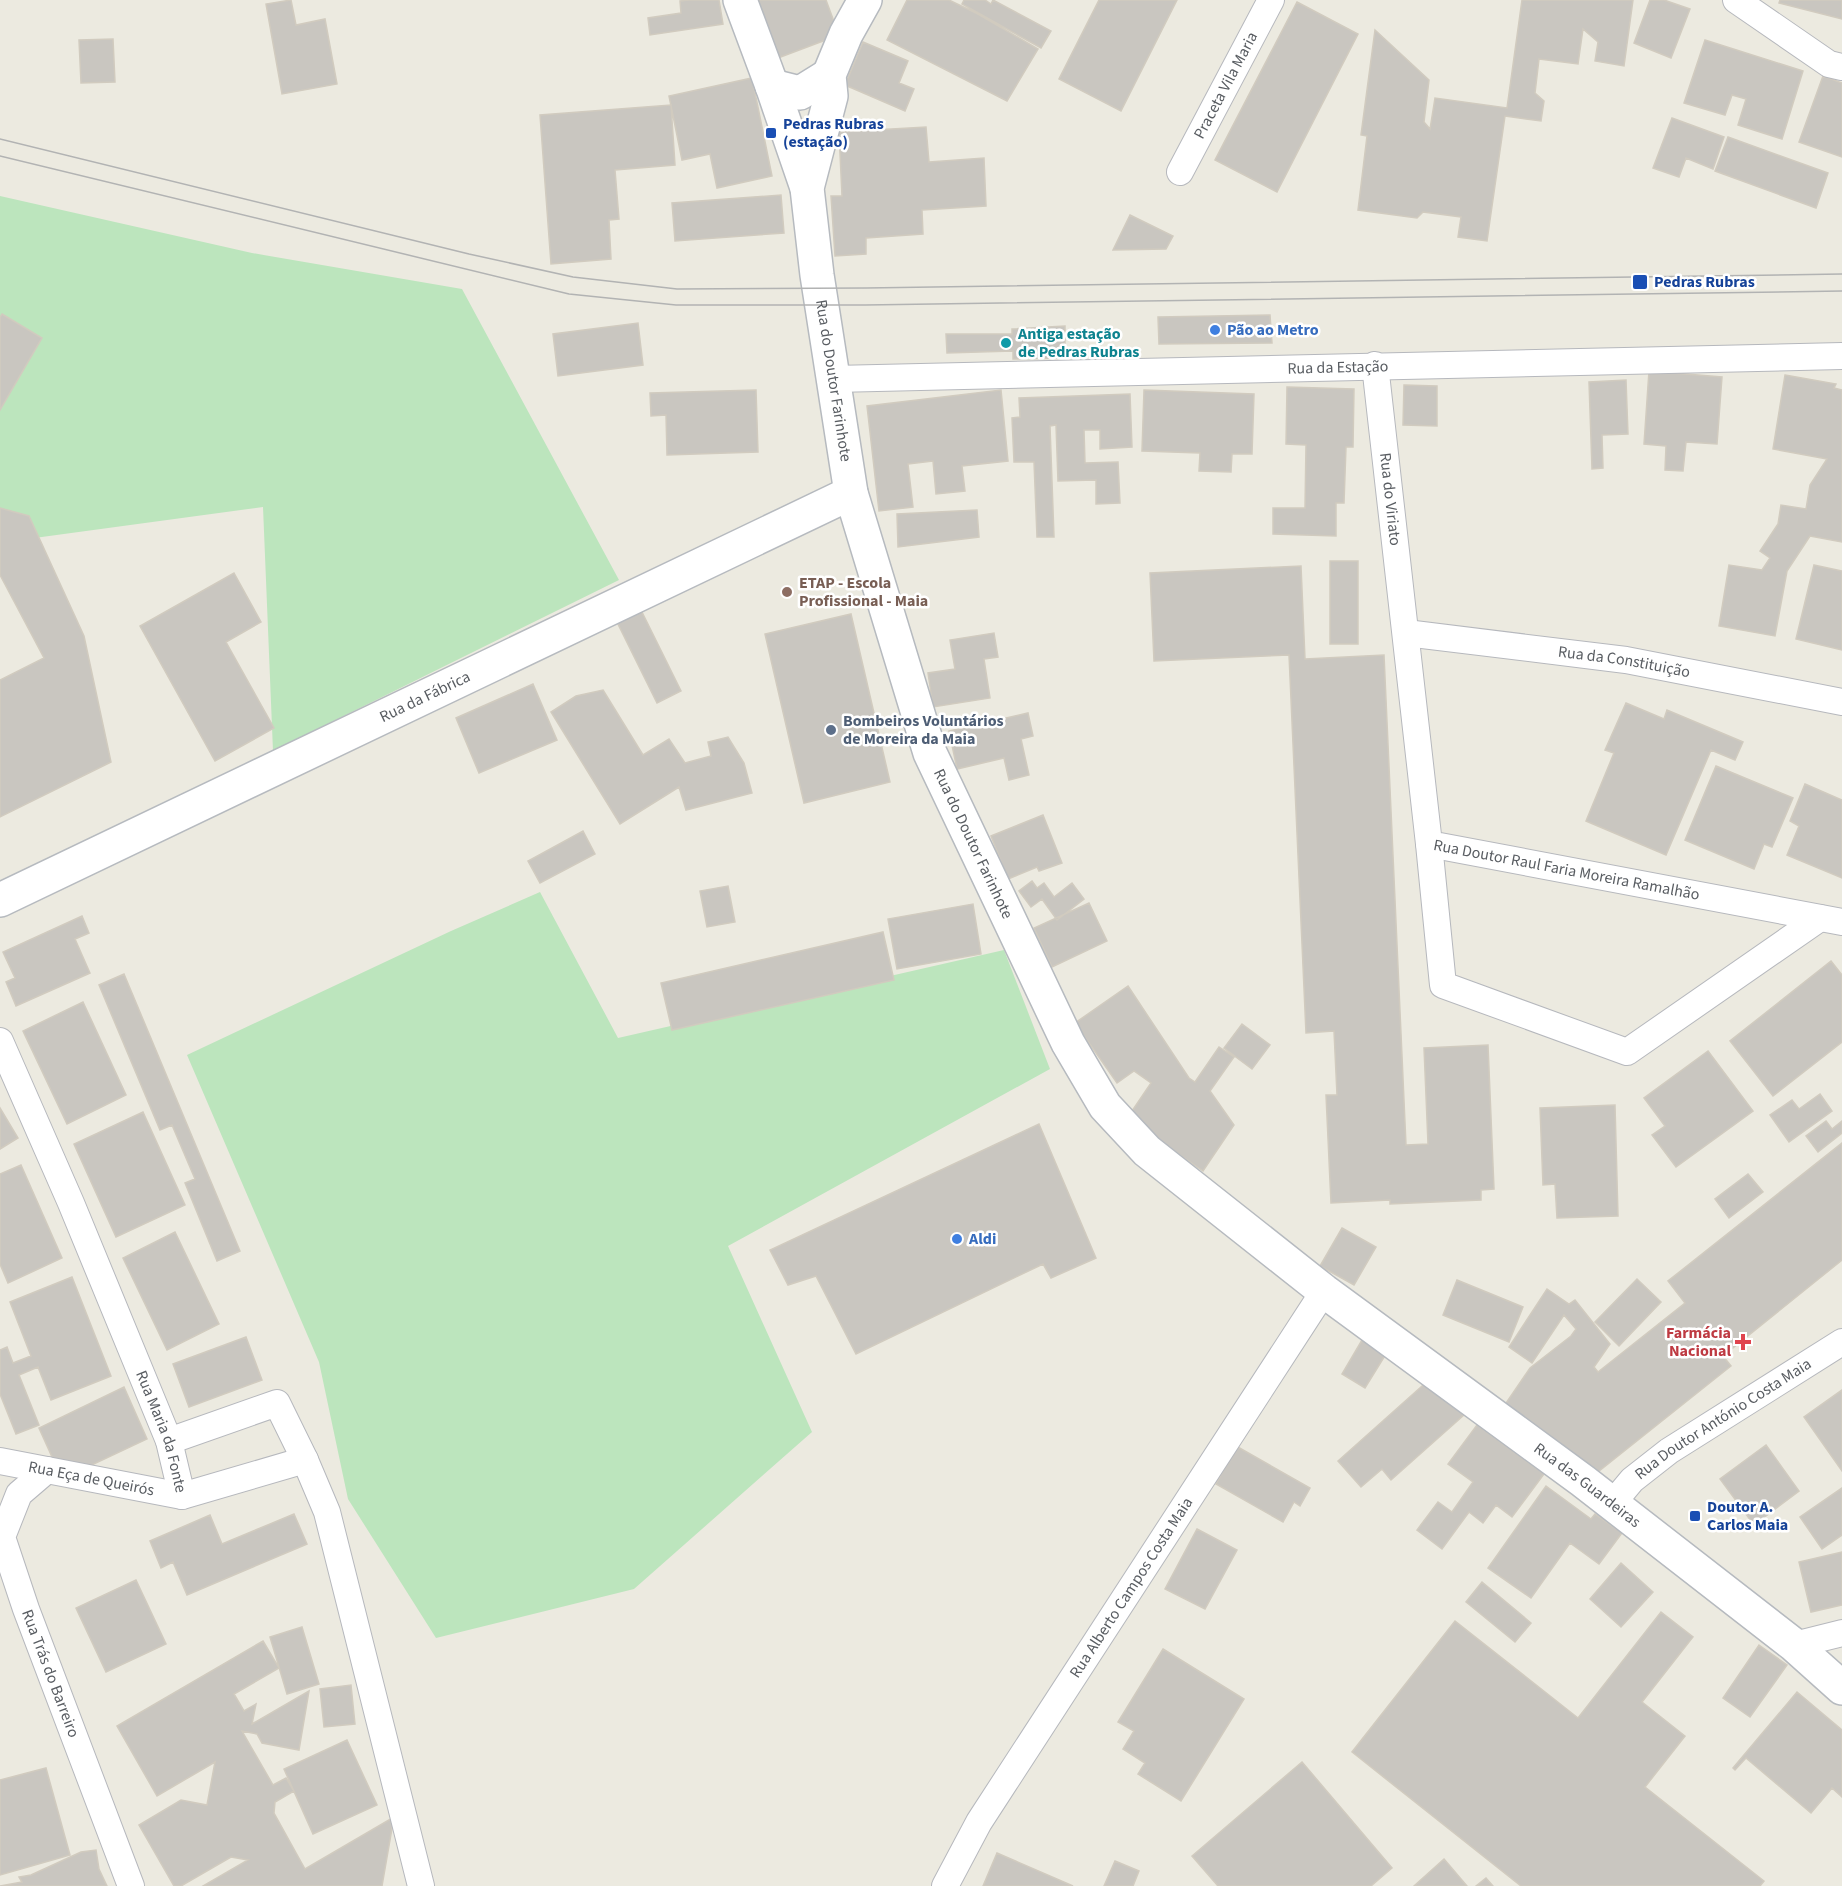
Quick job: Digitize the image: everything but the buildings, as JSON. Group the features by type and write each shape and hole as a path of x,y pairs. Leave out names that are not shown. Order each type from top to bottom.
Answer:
{"main road":[{"path":"740,0 807,188"},
{"name":"Rua do Doutor Farinhote","path":"865,0 846,34 829,75 831,96 807,188 817,275 851,493 930,753 1068,1043 1105,1106 1147,1151 1324,1291"},
{"path":"772,86 800,93 829,75"},
{"name":"Rua da Fábrica","path":"0,900 851,493"},
{"name":"Rua das Guardeiras","path":"1324,1291 1612,1504 1794,1645 1842,1688"}],"street":[{"name":"Praceta Vila Maria","path":"1180,172 1271,0"},
{"path":"1736,0 1829,63 1842,67"},
{"name":"Rua da Estação","path":"834,379 1842,356"},
{"name":"Rua do Viriato","path":"1376,365 1406,633"},
{"name":"Rua da Constituição","path":"1406,633 1626,660 1842,702"},
{"name":"Rua Doutor Raul Faria Moreira Ramalhão","path":"1406,633 1429,844 1831,920"},
{"path":"1429,844 1443,985 1627,1052 1831,920"},
{"name":"Rua Maria da Fonte","path":"0,1041 169,1441 182,1496 305,1460"},
{"name":"Rua Alberto Campos Costa Maia","path":"945,1886 979,1822 1324,1291"},
{"name":"Rua Doutor António Costa Maia","path":"1612,1504 1632,1480 1669,1451 1842,1342"},
{"path":"169,1441 277,1403 327,1512 421,1886"},
{"name":"Rua Eça de Queirós","path":"0,1461 182,1496"},
{"name":"Rua Trás do Barreiro","path":"46,1470 19,1494 1,1535 26,1609 132,1886"},
{"path":"1794,1645 1842,1633"}],"green space":[{"path":"0,196 252,253 462,289 619,580 273,751 263,507 27,539 0,531"},
{"path":"540,892 618,1038 1004,950 1050,1069 728,1246 812,1432 634,1589 436,1638 348,1499 319,1362 187,1055 451,931"}],"tram line":[{"path":"0,139 469,254 573,277 677,289 1842,274"},
{"path":"0,156 569,294 676,305 865,305 1842,291"}],"place":[{"name":"Pedras Rubras (estação)","path":"771,133"},
{"name":"Pedras Rubras","path":"1640,282"},
{"name":"Pão ao Metro","path":"1215,330"},
{"name":"Antiga estação de Pedras Rubras","path":"1006,343"},
{"name":"ETAP - Escola Profissional - Maia","path":"787,592"},
{"name":"Bombeiros Voluntários de Moreira da Maia","path":"831,730"},
{"name":"Aldi","path":"957,1239"},
{"name":"Farmácia Nacional","path":"1743,1342"},
{"name":"Doutor A. Carlos Maia","path":"1695,1516"}]}
